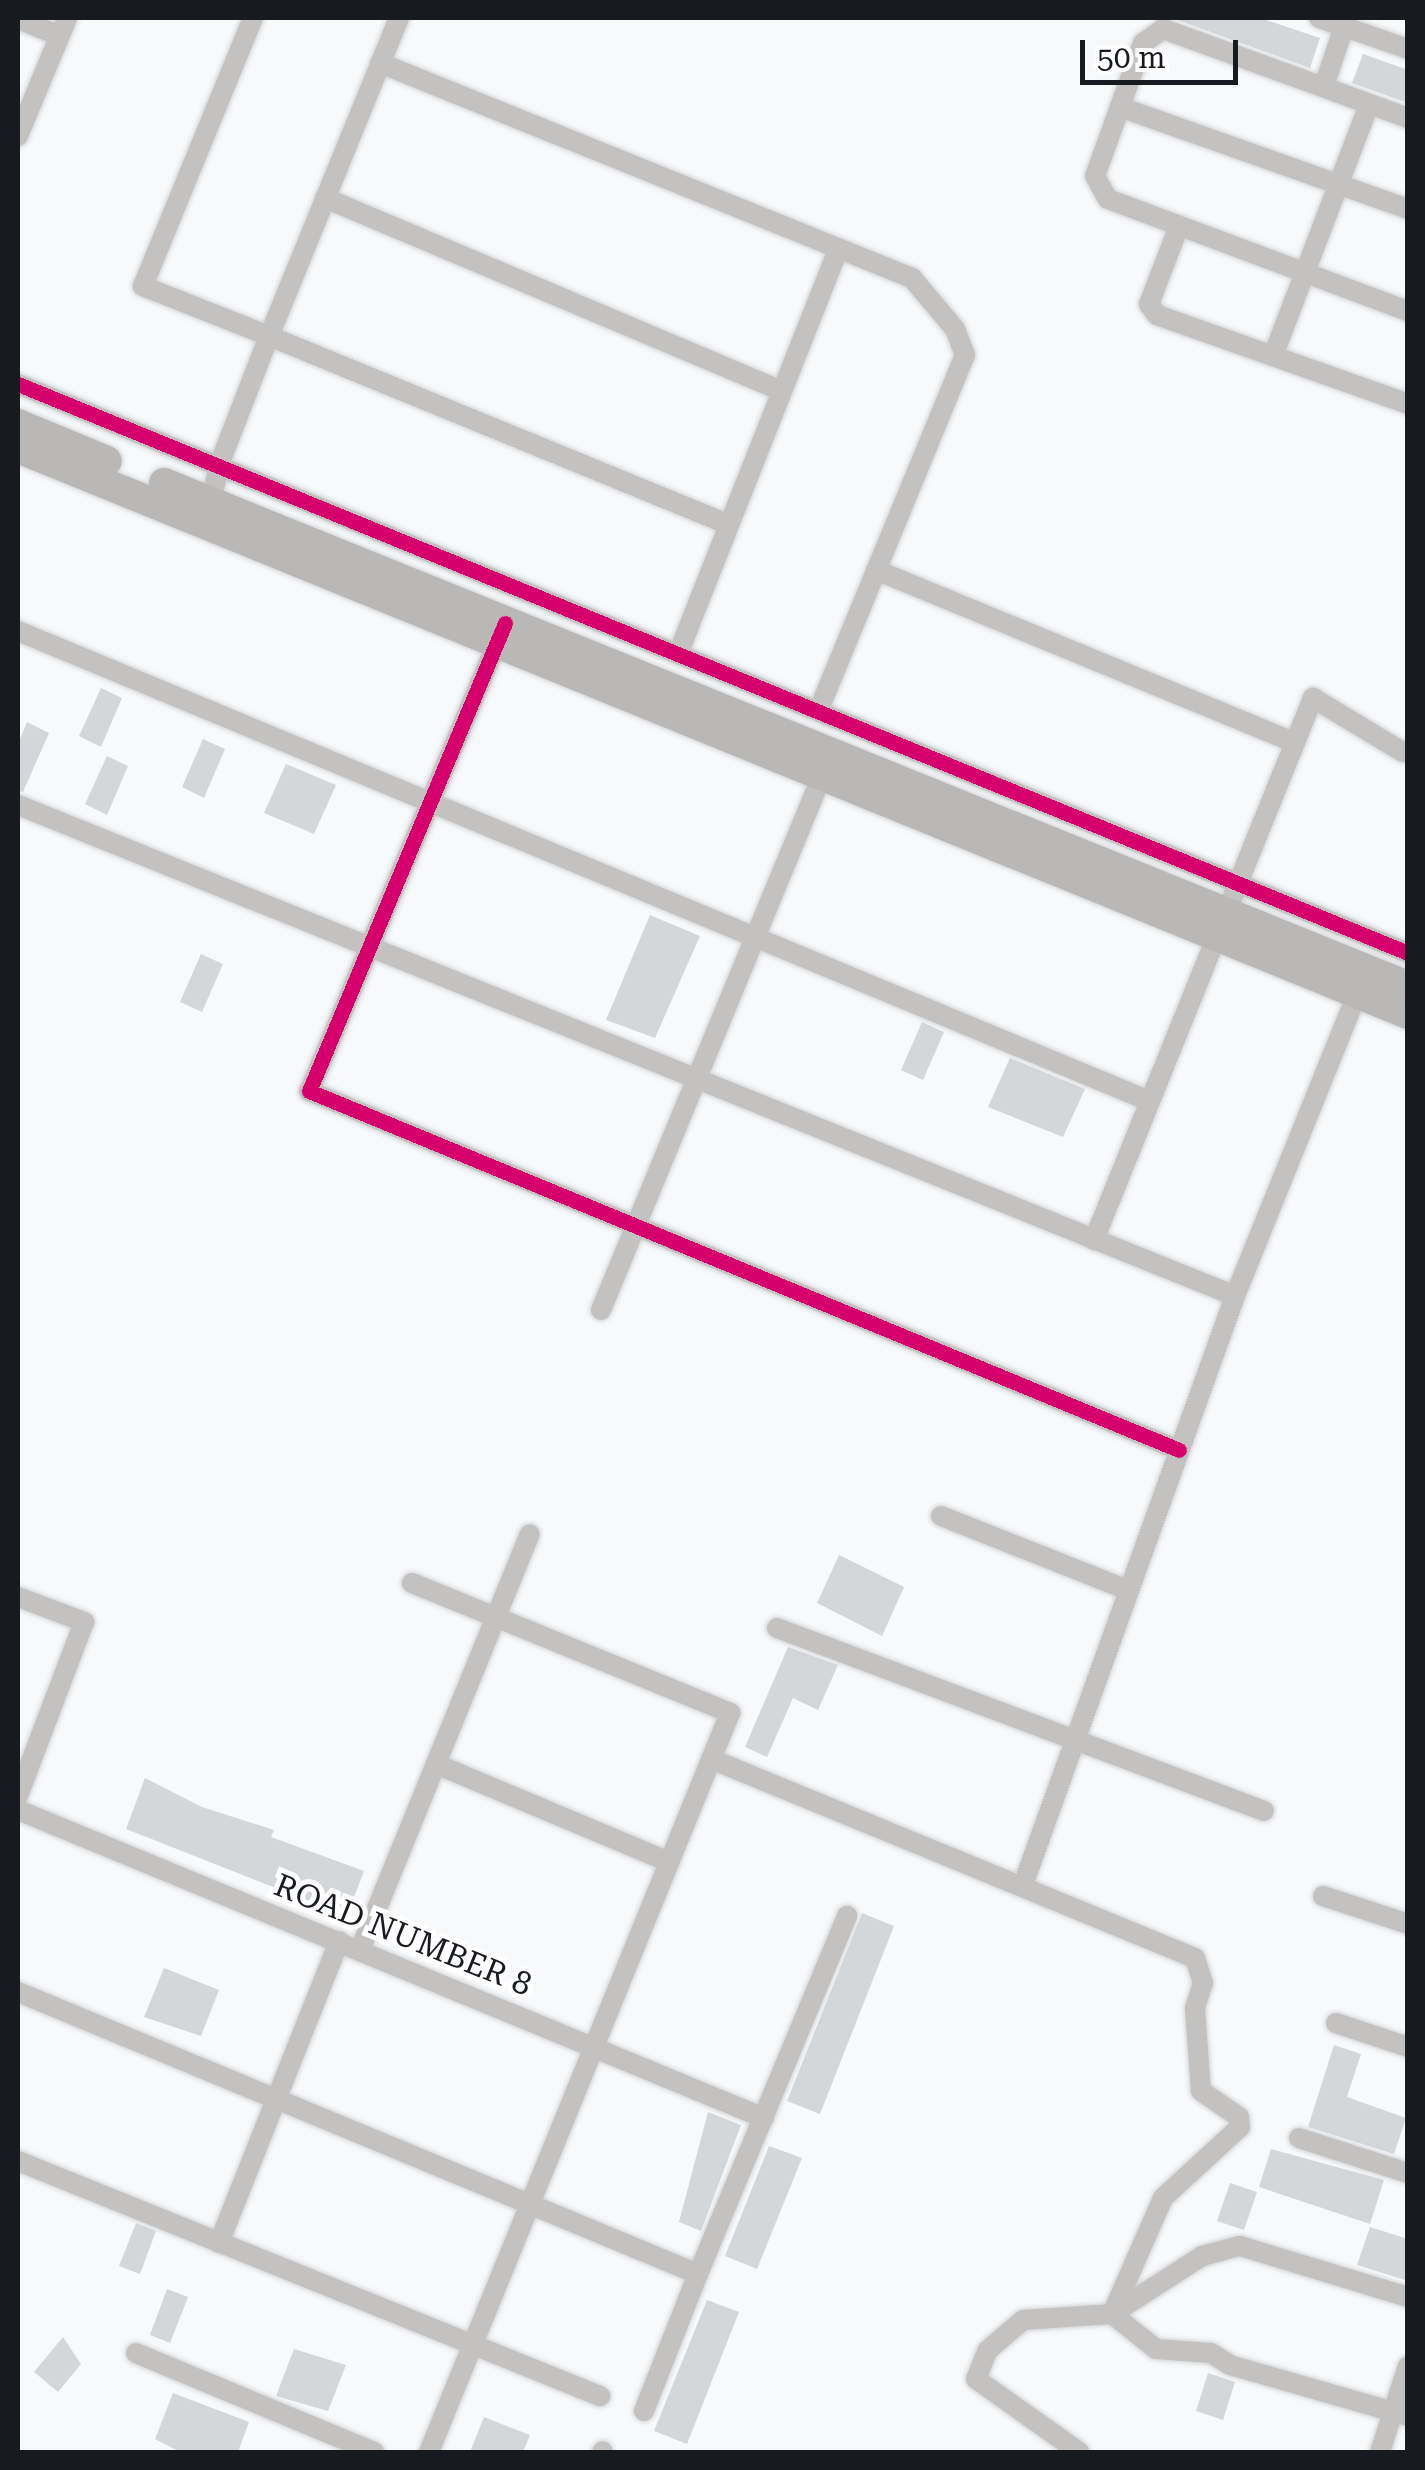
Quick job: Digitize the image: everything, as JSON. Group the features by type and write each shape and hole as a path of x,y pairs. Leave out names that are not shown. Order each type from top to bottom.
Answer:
{"street":[{"path":"253,18 142,286 729,525"},
{"path":"209,513 218,465 398,18"},
{"path":"1319,18 1346,22 1408,49"},
{"path":"18,19 63,27 18,136"},
{"path":"1325,83 1346,22"},
{"path":"1408,118 1163,29 1142,43 1096,185 1108,199 1408,311"},
{"path":"380,63 837,252 912,278 955,328 965,355 818,710"},
{"path":"1273,356 1369,104"},
{"path":"1120,107 1408,209"},
{"path":"325,198 781,391"},
{"path":"1179,226 1152,308 1408,404"},
{"path":"678,654 837,252"},
{"path":"18,384 1408,953"},
{"path":"18,424 209,513 1362,982 1408,1014"},
{"path":"18,448 209,513"},
{"path":"876,570 1294,742"},
{"path":"18,631 1148,1100"},
{"path":"501,633 309,1091 1179,1450"},
{"path":"1094,1240 1313,698 1406,749"},
{"path":"601,1310 827,764"},
{"path":"18,806 1235,1296"},
{"path":"1362,982 1408,986"},
{"path":"1023,1885 1235,1296 1362,982"},
{"path":"941,1516 1128,1590"},
{"path":"360,1950 530,1534"},
{"path":"412,1583 730,1713 429,2452"},
{"path":"18,1596 84,1622 18,1796"},
{"path":"777,1628 1264,1811"},
{"path":"711,1759 1194,1958 1204,1983 1195,2008 1200,2091 1240,2122 1222,2149 1164,2198 1112,2314"},
{"path":"436,1764 669,1862"},
{"name":"ROAD NUMBER 8","path":"18,1810 764,2118"},
{"path":"1322,1896 1408,1924"},
{"path":"644,2411 847,1916"},
{"path":"219,2242 339,1942"},
{"path":"18,1992 698,2274"},
{"path":"1336,2024 1408,2047"},
{"path":"1299,2138 1408,2173"},
{"path":"18,2162 600,2396"},
{"path":"1079,2452 976,2379 988,2350 1023,2320 1112,2314 1202,2256 1240,2246 1408,2297"},
{"path":"1112,2314 1156,2349 1211,2353 1230,2364 1400,2414"},
{"path":"136,2353 374,2452"},
{"path":"1380,2452 1400,2414 1408,2366"}],"building":[{"path":"1172,18 1260,18 1320,38 1310,68"},
{"path":"1363,54 1408,70 1408,103 1352,83"},
{"path":"101,688 122,698 101,747 79,736"},
{"path":"27,722 49,733 23,792 18,791 18,744"},
{"path":"203,739 225,749 204,798 182,787"},
{"path":"107,756 128,766 107,815 85,804"},
{"path":"286,764 336,785 314,834 264,813"},
{"path":"650,915 700,936 655,1038 606,1020"},
{"path":"201,954 223,964 202,1012 180,1002"},
{"path":"922,1022 944,1032 923,1080 901,1070"},
{"path":"1010,1058 1085,1089 1063,1137 988,1107"},
{"path":"839,1555 904,1587 882,1636 817,1603"},
{"path":"788,1647 838,1665 818,1710 793,1698 767,1757 745,1747"},
{"path":"145,1778 202,1807 274,1830 271,1837 364,1871 347,1916 126,1829"},
{"path":"862,1913 894,1926 820,2114 787,2101"},
{"path":"164,1968 219,1990 201,2036 144,2017"},
{"path":"1334,2045 1361,2054 1347,2097 1406,2118 1394,2154 1308,2127"},
{"path":"708,2112 741,2125 701,2231 679,2222"},
{"path":"769,2146 802,2158 757,2269 725,2256"},
{"path":"1271,2149 1384,2180 1370,2224 1259,2187"},
{"path":"1230,2183 1257,2192 1244,2230 1217,2221"},
{"path":"136,2223 156,2231 140,2274 119,2266"},
{"path":"1370,2227 1408,2239 1408,2281 1357,2265"},
{"path":"167,2289 188,2297 170,2343 150,2335"},
{"path":"707,2300 739,2312 687,2444 654,2431"},
{"path":"63,2337 81,2364 58,2392 34,2372"},
{"path":"294,2349 346,2365 328,2411 276,2396"},
{"path":"1208,2373 1235,2382 1223,2420 1196,2411"},
{"path":"173,2393 249,2422 238,2452 180,2452 155,2439"},
{"path":"484,2417 530,2435 523,2452 470,2452"}],"cycle path":[{"path":"18,384 1408,953"},
{"path":"505,623 309,1091 1179,1450"}]}
